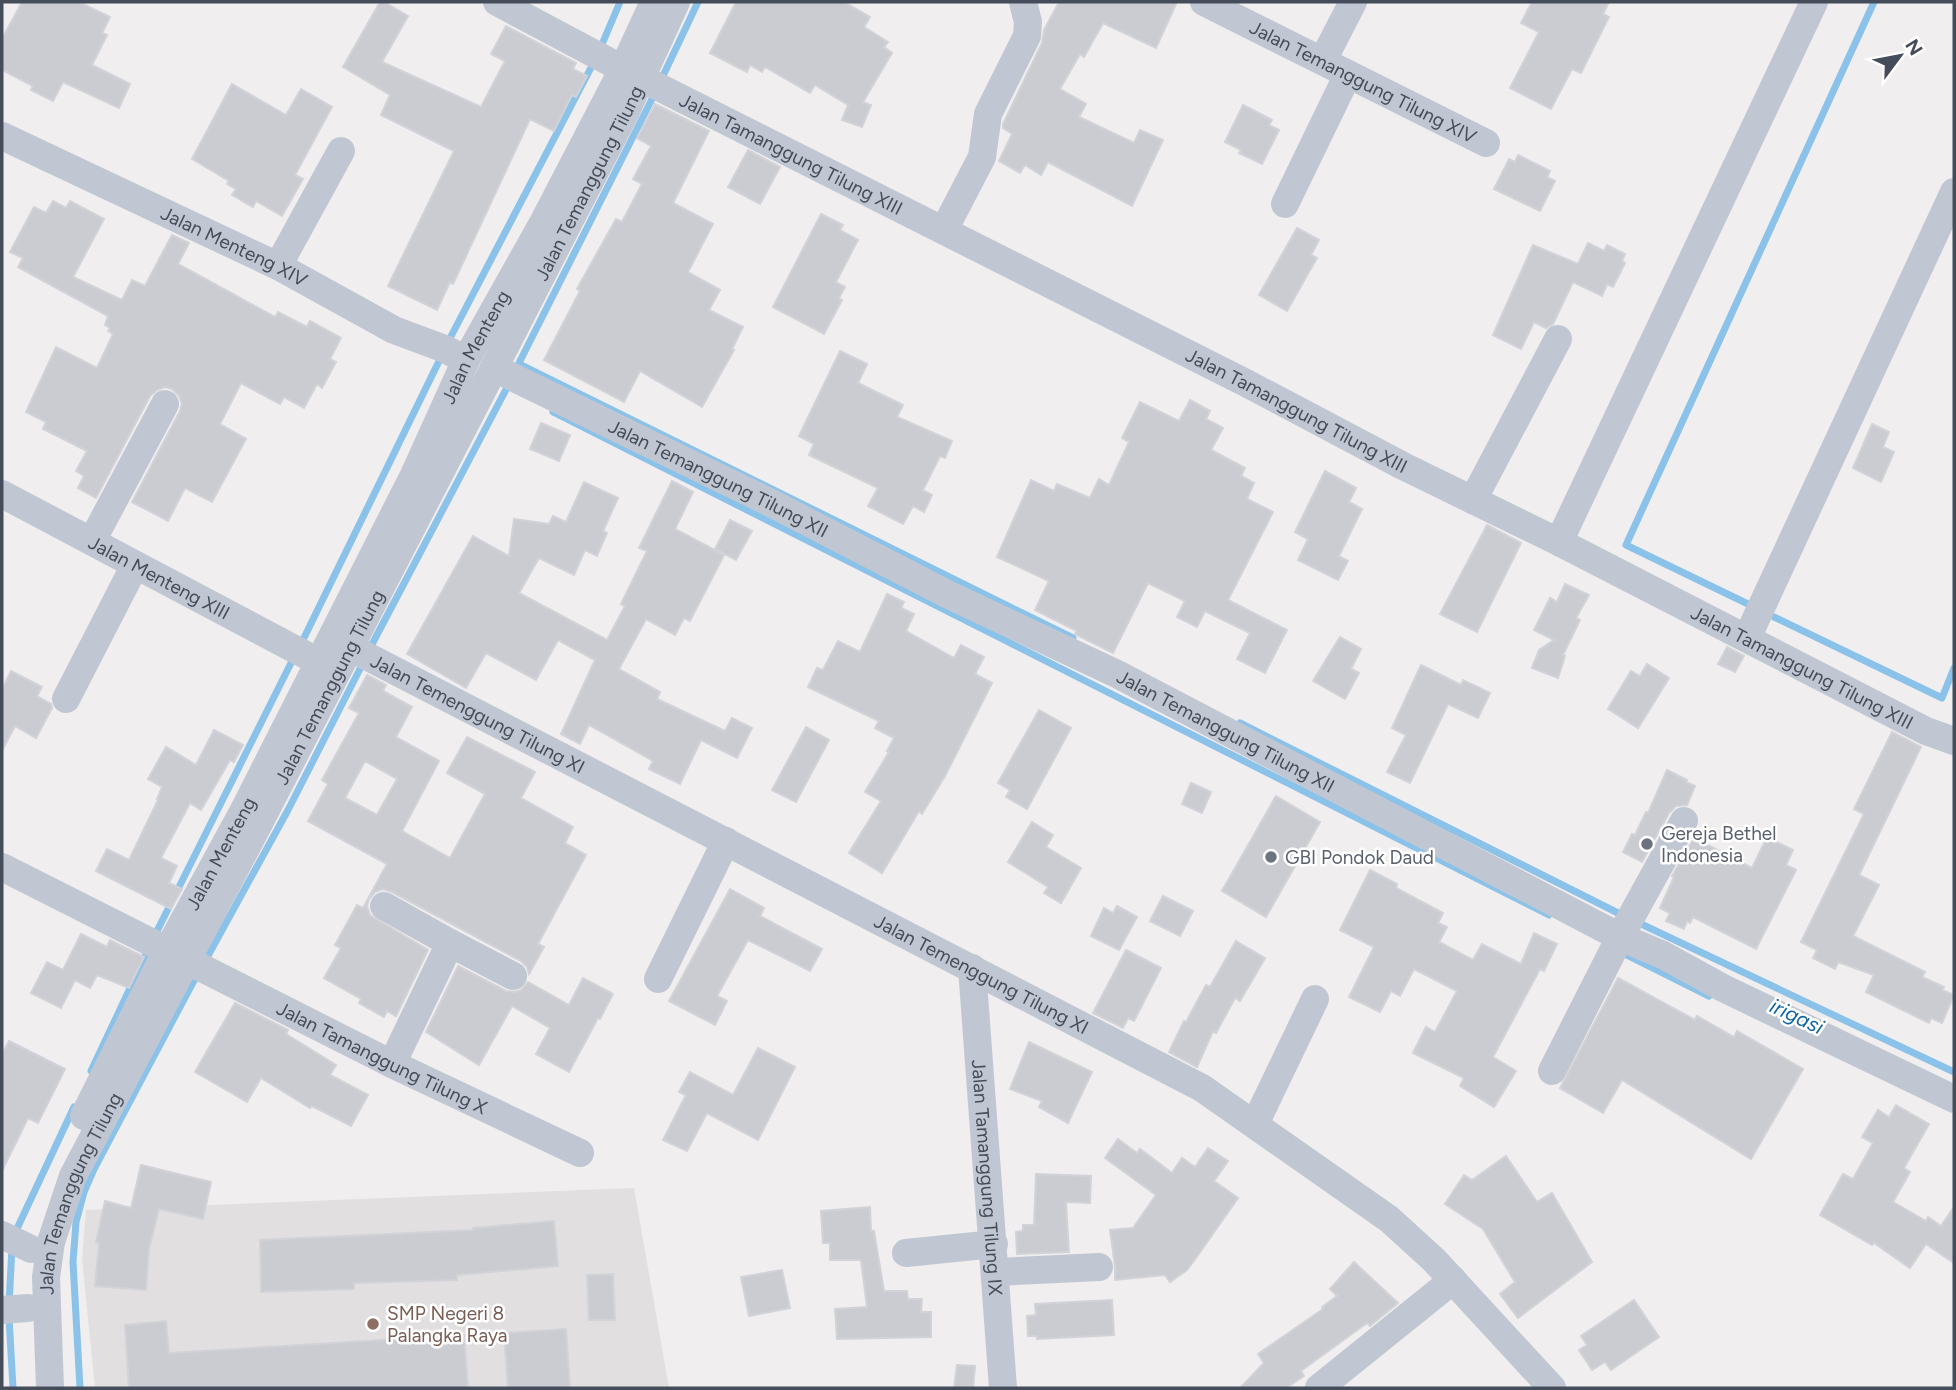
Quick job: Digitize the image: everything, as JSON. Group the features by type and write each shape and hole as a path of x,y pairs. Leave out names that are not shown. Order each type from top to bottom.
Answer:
{"street":[{"name":"Jalan Tamanggung Tilung XIII","path":"497,2 1926,730 1954,741"},
{"name":"Jalan Menteng","path":"31,1388 15,1309 44,1205 61,1163 177,955 244,810 414,475 466,360 632,73 654,2"},
{"name":"Jalan Temanggung Tilung","path":"50,1388 45,1284 51,1242 73,1176 177,955 349,647 627,108 632,73 676,2"},
{"path":"944,230 982,157 988,114 1027,36 1028,22 1023,2"},
{"path":"1323,60 1353,2"},
{"path":"1559,542 1814,2"},
{"name":"Jalan Temanggung Tilung XIV","path":"1213,4 1486,144"},
{"path":"1285,204 1348,74"},
{"name":"Jalan Menteng XIV","path":"2,136 278,266 394,330 466,360"},
{"path":"278,266 341,151"},
{"path":"1747,638 1954,192"},
{"path":"1473,500 1558,339"},
{"name":"Jalan Temanggung Tilung XII","path":"494,368 771,503 947,594 1117,674 1620,937 1663,955 1723,988 1954,1099"},
{"path":"92,541 165,404"},
{"name":"Jalan Menteng XIII","path":"2,494 319,662"},
{"path":"66,699 135,565"},
{"name":"Jalan Temenggung Tilung XI","path":"349,647 1187,1080 1370,1204 1412,1239 1552,1388"},
{"path":"1552,1071 1620,937 1684,821"},
{"path":"658,979 726,841"},
{"name":"Jalan Tamanggung Tilung X","path":"2,867 392,1063 580,1153"},
{"path":"384,906 513,976"},
{"path":"392,1063 450,943"},
{"name":"Jalan Tamanggung Tilung IX","path":"972,968 1003,1388"},
{"path":"1255,1124 1315,999"},
{"path":"2,1235 31,1249"},
{"path":"906,1253 994,1244"},
{"path":"995,1272 1099,1267"},
{"path":"1319,1388 1453,1280"}],"shaded area":[{"name":"SMP Negeri 8 Palangka Raya","path":"634,1188 669,1388 95,1388 82,1259 86,1210"}],"building":[{"path":"22,2 79,2 110,17 102,33 107,35 92,65 130,84 119,108 63,82 53,101 31,90 33,86 2,70 2,39"},
{"path":"380,2 408,16 382,62 481,107 505,61 491,54 506,26 576,63 573,69 587,76 576,97 572,95 554,131 530,119 453,284 450,282 437,310 388,286 454,151 381,115 390,95 343,67"},
{"path":"736,2 844,2 870,17 864,27 888,42 884,47 892,53 863,102 871,105 862,127 842,120 848,105 815,85 810,93 765,67 762,72 750,65 747,72 710,53"},
{"path":"1059,2 1177,2 1156,48 1103,23 1084,57 1080,54 1060,89 1086,104 1079,117 1134,143 1140,130 1163,140 1132,206 1048,162 1041,175 1025,165 1020,173 999,161 1012,134 1003,128 1003,124"},
{"path":"1532,2 1609,2 1603,14 1609,17 1581,73 1572,69 1551,109 1510,88 1539,32 1521,23"},
{"path":"232,84 286,115 301,89 332,107 295,175 303,179 282,216 256,201 253,207 232,195 236,189 227,184 229,181 192,159"},
{"path":"655,104 709,131 673,203 713,224 688,272 720,290 709,310 743,327 732,349 734,350 702,407 640,371 624,402 544,360 580,291 577,289 616,219 622,222 642,184 633,179 651,146 637,138"},
{"path":"1243,105 1272,120 1269,125 1279,130 1262,164 1239,153 1241,150 1225,142"},
{"path":"748,150 780,167 760,204 728,187"},
{"path":"1518,155 1550,171 1547,177 1555,181 1540,211 1494,189 1509,159 1515,162"},
{"path":"53,201 66,208 70,201 104,219 73,277 122,300 132,280 145,286 172,235 189,243 178,264 275,317 278,312 307,327 310,321 341,338 330,359 336,362 322,388 317,384 304,408 284,397 280,404 241,383 220,424 246,439 212,502 185,488 168,521 132,502 180,411 182,403 172,389 165,387 150,396 96,498 78,488 84,476 76,471 87,451 43,429 46,422 26,412 56,347 97,368 113,334 105,325 108,316 18,267 23,258 10,252 34,207 46,213"},
{"path":"821,214 843,225 840,230 858,240 836,282 845,287 839,298 842,300 824,334 773,307"},
{"path":"1297,228 1319,240 1311,255 1317,258 1287,311 1259,295"},
{"path":"1588,243 1604,251 1607,245 1625,254 1622,261 1625,263 1613,287 1607,284 1602,296 1573,282 1553,324 1546,328 1534,322 1521,349 1493,335 1533,245 1578,264"},
{"path":"840,351 867,364 858,383 903,405 897,417 952,441 945,458 940,456 923,490 932,495 924,512 913,506 903,524 868,506 878,488 809,455 814,444 799,436"},
{"path":"1190,400 1210,411 1206,419 1223,428 1211,450 1245,468 1241,476 1254,483 1247,499 1273,512 1228,600 1287,630 1265,673 1237,659 1250,633 1205,611 1197,627 1177,617 1185,601 1148,583 1113,653 1035,610 1049,581 997,557 1031,480 1054,491 1057,484 1090,498 1099,479 1109,485 1129,442 1122,438 1140,402 1179,421"},
{"path":"541,423 570,435 559,461 530,449"},
{"path":"1872,424 1889,432 1883,447 1894,452 1881,482 1853,468"},
{"path":"1325,471 1356,488 1349,502 1362,509 1339,556 1348,561 1338,580 1298,560 1308,539 1295,532"},
{"path":"672,481 693,492 675,529 724,555 690,621 684,618 675,635 646,619 619,669 660,692 657,699 725,731 732,718 752,728 737,758 701,740 680,784 649,769 653,761 589,725 580,744 561,734 595,660 558,640 536,680 486,653 466,688 407,654 473,536 509,556 514,519 549,524 553,516 566,522 584,482 618,498 603,531 607,533 597,556 585,550 574,575 539,558 519,593 607,640 625,606 621,604 647,551 639,548"},
{"path":"730,520 752,531 736,560 715,549"},
{"path":"1487,525 1521,543 1477,632 1440,614"},
{"path":"1565,584 1589,595 1576,618 1580,620 1563,655 1565,656 1558,678 1532,668 1539,650 1554,640 1534,630 1550,598 1557,602"},
{"path":"887,594 904,602 901,608 914,614 906,631 954,658 961,645 984,657 975,674 992,683 945,776 922,814 919,811 882,873 849,853 881,801 865,792 889,752 887,751 894,738 875,728 879,721 808,687 817,668 823,670 838,641 860,652"},
{"path":"1340,637 1361,649 1351,669 1359,673 1345,699 1313,681"},
{"path":"1727,647 1744,656 1735,672 1718,664"},
{"path":"1647,664 1669,678 1638,728 1608,709 1631,671 1640,676"},
{"path":"1421,665 1461,685 1463,680 1490,693 1478,718 1448,704 1410,783 1387,772 1406,735 1392,728"},
{"path":"11,671 42,687 37,696 51,704 52,708 36,738 15,726 2,751 2,690"},
{"path":"367,675 386,685 383,691 412,707 396,737 439,761 402,831 450,858 485,794 447,773 467,737 535,772 521,798 573,827 565,843 586,855 538,944 544,947 529,974 521,961 383,889 375,892 369,899 367,906 370,915 428,950 396,1016 387,1011 384,1017 359,1003 361,999 324,978 341,948 335,945 357,905 363,908 387,864 308,821 328,784 322,780 359,713 349,708","holes":["365,761 397,779 377,815 345,798"]},
{"path":"1039,710 1071,728 1027,809 1006,797 1010,790 998,783"},
{"path":"806,727 829,740 796,802 772,790"},
{"path":"214,730 243,745 234,762 230,760 201,810 190,803 161,858 177,866 169,883 182,889 171,909 96,871 107,849 129,860 158,800 162,787 148,779 166,747 196,765"},
{"path":"1892,732 1921,747 1859,875 1879,885 1853,936 1925,972 1922,977 1954,995 1942,1023 1931,1018 1929,1023 1866,992 1874,975 1838,962 1835,969 1813,958 1817,950 1801,942 1864,814 1854,809"},
{"path":"1667,770 1695,786 1687,805 1676,806 1669,813 1642,862 1623,852 1646,812 1648,813"},
{"path":"1191,783 1211,792 1202,813 1182,804"},
{"name":"GBI Pondok Daud","path":"1276,796 1320,822 1266,917 1222,891"},
{"path":"1032,822 1053,835 1046,847 1081,868 1061,903 1044,893 1048,887 1008,862"},
{"path":"1767,837 1793,850 1786,865 1796,870 1756,949 1693,917 1690,923 1687,921 1684,929 1666,921 1670,913 1660,908 1674,877 1672,876 1694,838 1752,868"},
{"path":"1370,870 1397,884 1396,888 1443,913 1438,923 1447,927 1439,942 1473,960 1482,944 1521,964 1534,933 1557,944 1544,971 1540,969 1493,1057 1516,1071 1494,1107 1460,1086 1464,1078 1413,1053 1426,1027 1435,1032 1457,991 1414,969 1400,996 1391,991 1380,1012 1349,997 1374,947 1340,930"},
{"path":"730,889 764,908 760,916 822,949 810,971 748,940 717,996 727,1001 715,1025 669,1001"},
{"path":"1163,896 1193,911 1180,936 1150,921"},
{"path":"1117,906 1137,917 1119,950 1091,936 1104,908 1113,913"},
{"path":"81,934 107,947 110,940 144,957 129,988 97,975 90,988 75,980 61,1008 31,993 47,962 63,970"},
{"path":"1236,941 1265,958 1240,1001 1235,998 1216,1033 1213,1031 1197,1067 1169,1052 1184,1021 1186,1022 1206,985 1210,987"},
{"path":"1126,950 1161,968 1134,1021 1128,1018 1123,1028 1093,1013"},
{"path":"458,966 506,991 521,990 528,982 569,1005 583,978 613,994 569,1072 536,1054 550,1028 512,1006 479,1065 426,1032"},
{"path":"1618,978 1695,1020 1697,1016 1734,1037 1737,1031 1803,1069 1751,1159 1622,1080 1603,1113 1560,1088"},
{"path":"235,1003 288,1030 286,1034 336,1065 330,1075 368,1095 351,1126 312,1106 310,1108 261,1078 247,1102 195,1072"},
{"path":"9,1041 65,1069 38,1123 28,1118 2,1171 2,1054"},
{"path":"1029,1042 1092,1072 1068,1123 1039,1107 1042,1101 1010,1089"},
{"path":"758,1048 795,1067 758,1140 707,1113 687,1151 663,1140 686,1095 679,1092 690,1072 733,1095"},
{"path":"1896,1105 1929,1124 1904,1168 1910,1172 1893,1202 1926,1221 1928,1217 1941,1226 1954,1207 1954,1263 1926,1244 1910,1268 1874,1243 1872,1245 1820,1215 1843,1174 1853,1179 1873,1143 1862,1137 1878,1110 1889,1117"},
{"path":"1118,1139 1137,1153 1140,1149 1172,1173 1182,1158 1195,1167 1208,1148 1228,1161 1214,1181 1238,1198 1187,1270 1170,1282 1165,1275 1115,1280 1110,1230 1133,1228 1156,1195 1105,1158"},
{"path":"1506,1156 1537,1202 1552,1193 1592,1262 1518,1318 1500,1294 1515,1282 1483,1229 1445,1204 1464,1175 1472,1180"},
{"path":"141,1165 211,1182 203,1219 159,1209 149,1249 146,1290 95,1286 99,1243 96,1242 105,1201 131,1208"},
{"path":"1036,1174 1091,1176 1090,1203 1066,1202 1069,1252 1017,1254 1016,1232 1023,1231 1023,1225 1034,1225"},
{"path":"870,1207 871,1231 874,1231 884,1291 907,1291 908,1299 922,1299 921,1312 931,1312 931,1337 837,1339 835,1309 867,1307 861,1260 830,1260 830,1243 823,1243 821,1211"},
{"path":"554,1221 558,1266 457,1275 457,1280 354,1283 354,1289 261,1292 260,1240 473,1230"},
{"path":"1354,1262 1398,1303 1370,1326 1367,1323 1301,1371 1304,1376 1286,1388 1240,1388 1264,1363 1258,1354 1323,1309 1322,1307 1337,1296 1330,1289"},
{"path":"782,1270 790,1308 749,1316 741,1277"},
{"path":"613,1274 615,1320 589,1320 587,1275"},
{"path":"1112,1300 1114,1335 1037,1339 1037,1336 1028,1336 1027,1316 1036,1315 1035,1304"},
{"path":"1634,1300 1659,1337 1611,1370 1605,1362 1592,1370 1579,1350 1587,1345 1581,1336"},
{"path":"166,1321 169,1353 464,1335 468,1388 129,1388 125,1325"},
{"path":"566,1329 570,1388 508,1388 504,1333"},
{"path":"957,1365 975,1366 973,1388 954,1388"}],"waterway":[{"path":"600,49 620,2"},
{"path":"661,80 698,2"},
{"path":"1748,604 1626,545 1874,2"},
{"path":"447,344 595,60"},
{"path":"515,371 656,91"},
{"path":"300,646 442,355"},
{"path":"519,364 1073,638"},
{"path":"369,650 510,382"},
{"path":"553,412 1549,915"},
{"path":"1774,617 1942,698 1954,668"},
{"path":"154,937 294,657"},
{"path":"204,963 288,810 364,661"},
{"path":"1240,723 1624,916"},
{"name":"irigasi","path":"1639,923 1954,1072"},
{"path":"91,1071 149,948"},
{"name":"irigasi","path":"1625,954 1709,996"},
{"path":"80,1388 73,1262 76,1222 84,1192 198,973"},
{"path":"14,1235 74,1107"},
{"path":"9,1305 12,1247"},
{"path":"9,1317 13,1388"}],"place":[{"name":"Gereja Bethel Indonesia","path":"1647,844"},
{"name":"GBI Pondok Daud","path":"1271,857"},
{"name":"SMP Negeri 8 Palangka Raya","path":"373,1324"}]}
